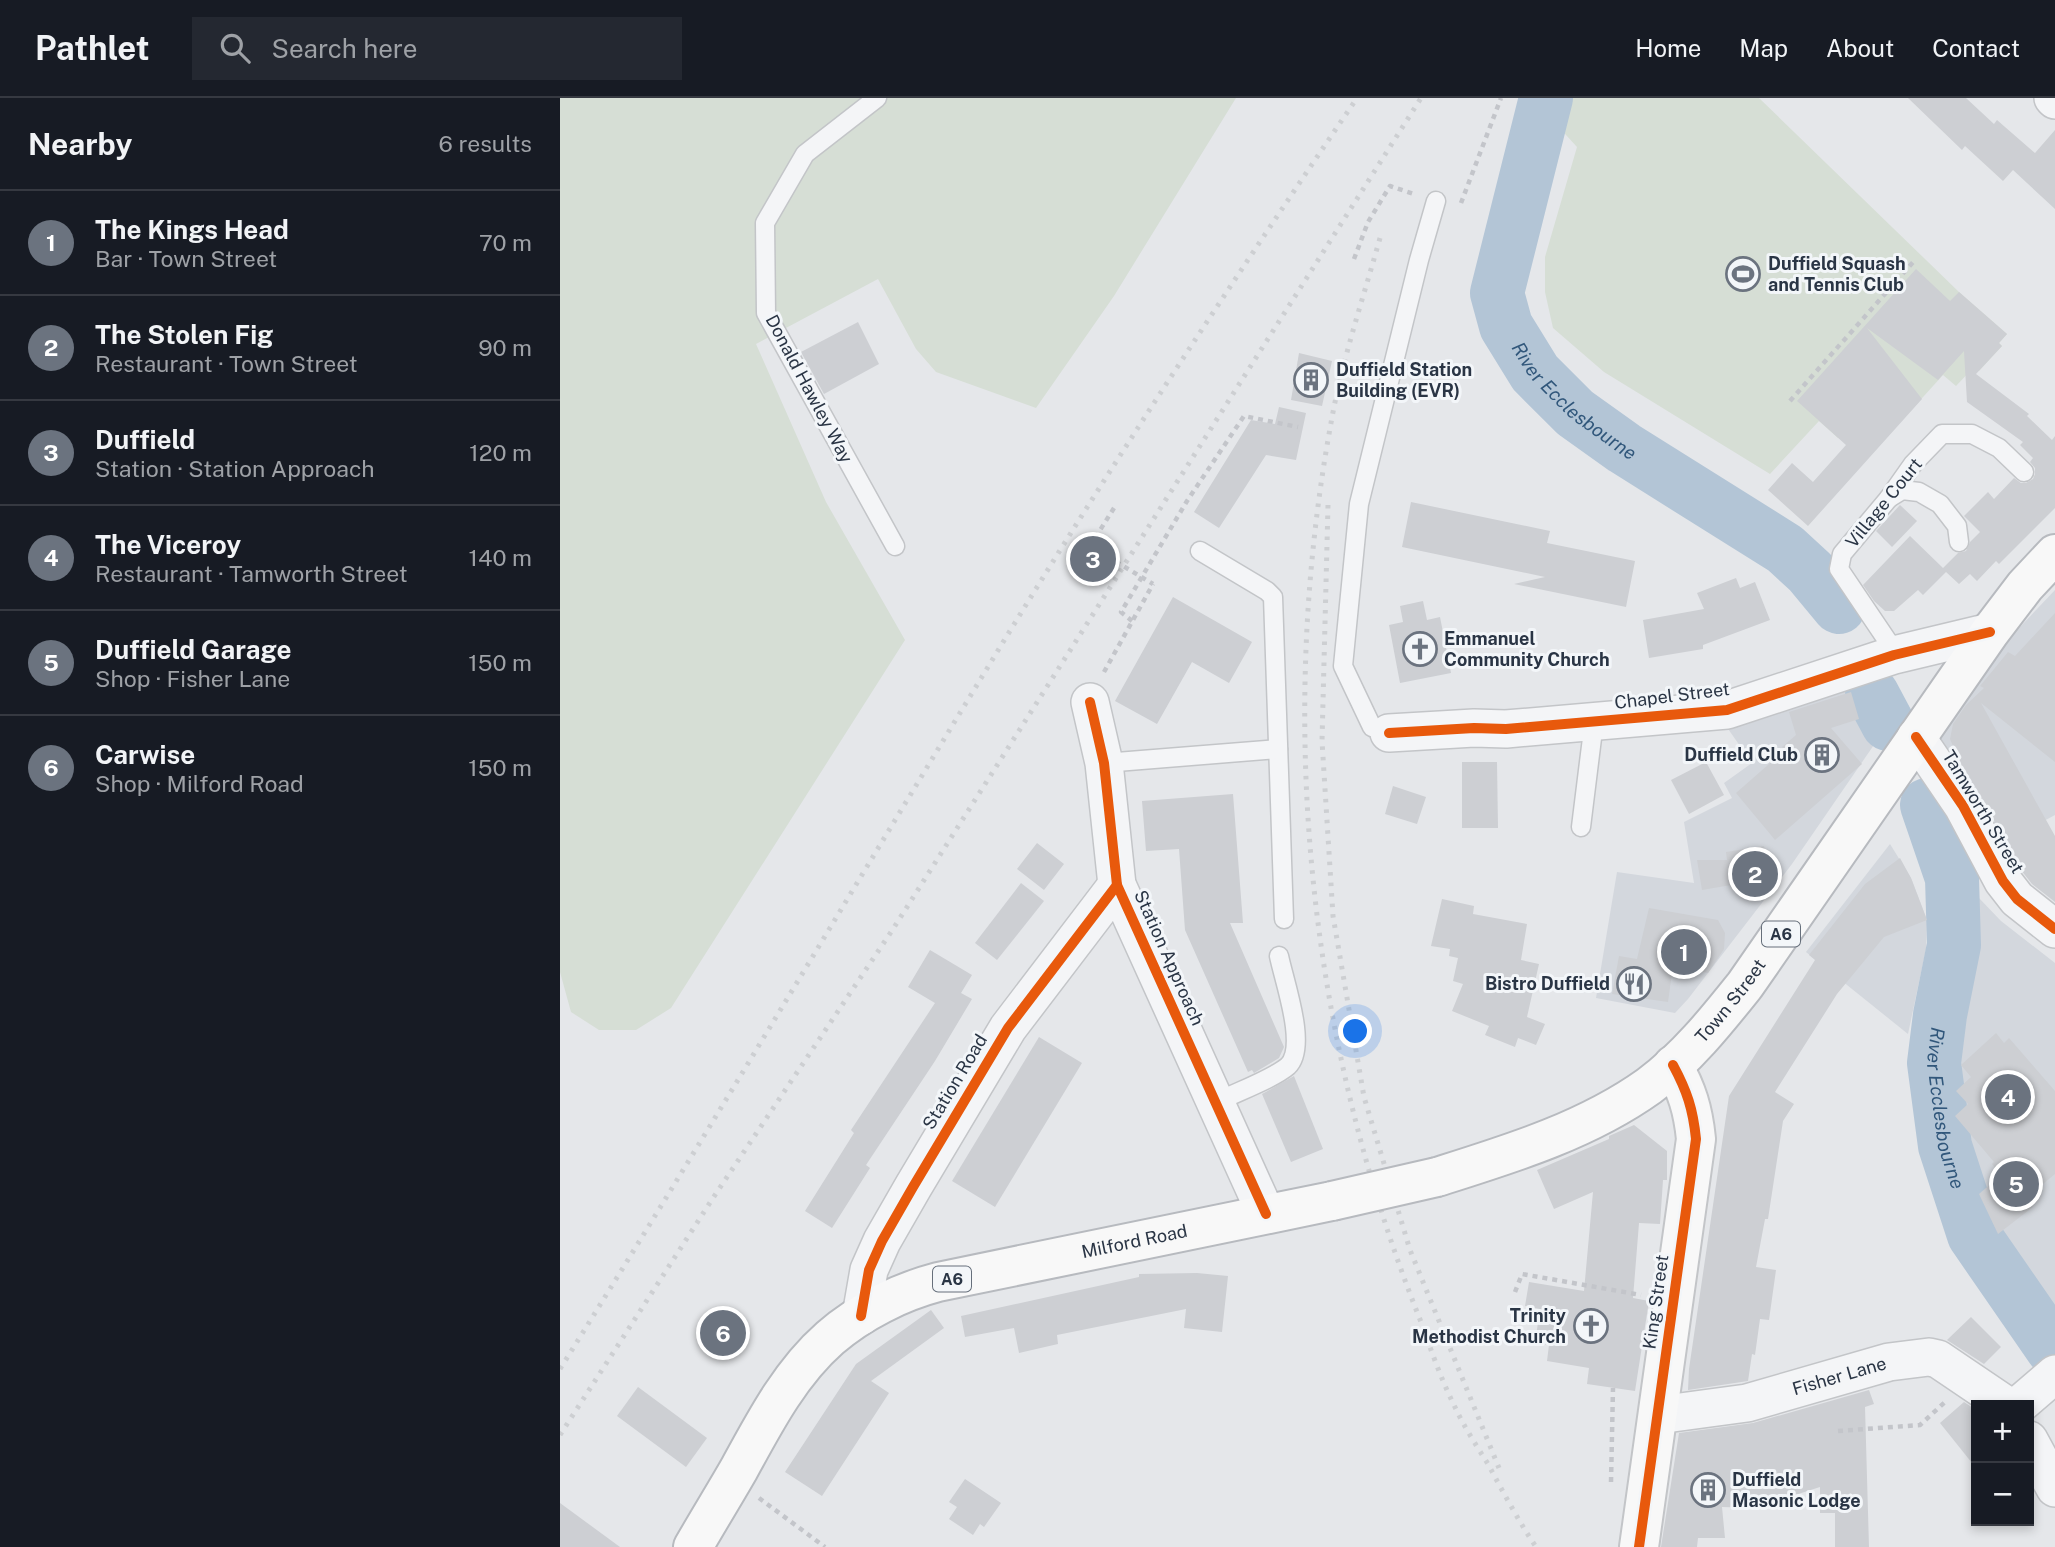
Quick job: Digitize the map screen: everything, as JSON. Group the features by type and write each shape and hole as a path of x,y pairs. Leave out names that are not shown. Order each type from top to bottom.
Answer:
{"main road":[{"name":"A6","path":"1914,741 1990,632 2025,586 2055,554"},
{"name":"Town Street","path":"1673,1065 1721,1015 1745,985 1914,741"},
{"name":"Milford Road","path":"693,1547 794,1377 831,1337 861,1316 905,1293 938,1282 1437,1177 1515,1152 1578,1126 1648,1086 1673,1065"},
{"name":"King Street","path":"1639,1547 1696,1139 1693,1112 1686,1090 1673,1065"}],"street":[{"name":"Chapel Street","path":"1389,733 1506,729 1727,710 1896,655 1990,632"},
{"name":"Station Approach","path":"1090,702 1104,763 1117,885 1266,1214"},
{"name":"Tamworth Street","path":"1914,741 1963,806 2003,881 2028,909 2055,929"},
{"name":"Station Road","path":"861,1316 869,1270 913,1187 1008,1028 1117,885"},
{"name":"Fisher Lane","path":"1658,1415 1747,1403 1889,1362 1920,1358 1938,1359 1998,1400"},
{"path":"2025,1400 2055,1374"},
{"path":"2034,1449 2055,1488"}],"lane":[{"name":"Donald Hawley Way","path":"877,98 805,154 765,223 766,313 895,546"},
{"path":"1389,733 1373,727 1343,666 1359,504 1436,201"},
{"name":"Village Court","path":"1896,655 1839,569 1842,554 1889,498 1913,464 1942,434 1972,434 1999,448 2024,472"},
{"path":"1889,498 1902,490 1919,492 1940,504 1956,526 1959,542"},
{"path":"1199,551 1273,597 1284,919"},
{"path":"1581,827 1594,722"},
{"path":"1104,763 1278,749"},
{"path":"1215,1103 1282,1070 1294,1058 1297,1036 1279,956"}],"path":[{"path":"1354,259 1368,222 1390,186 1436,201"},
{"path":"1790,401 1915,260"},
{"path":"1132,621 1121,612 1187,501 1244,416 1298,427"},
{"path":"1090,702 1108,663 1153,584 1090,546 1114,508"},
{"path":"1514,1292 1522,1274 1673,1300"},
{"path":"1838,1431 1920,1425 1970,1381"},
{"path":"1611,1495 1613,1388"},
{"path":"733,1479 825,1547"}],"shaded area":[{"path":"560,98 1236,98 1114,296 1036,408 936,372 916,349 878,279 756,344 826,502 905,640 671,1008 636,1030 599,1030 571,1012 560,972"},
{"name":"Duffield Squash and Tennis Club","path":"1564,98 1759,98 1959,292 2007,334 1999,343 2002,346 1979,371 1974,367 1956,386 1943,375 1914,407 1887,383 1838,438 1819,421 1770,474 1604,372 1553,328 1545,292 1545,257 1577,147 1556,124"},
{"path":"2055,590 2055,815 1999,845 1935,738 1985,664"},
{"path":"1849,689 1878,739 1792,864 1688,999 1675,1013 1596,998 1617,872 1694,883 1684,822 1732,798 1724,783 1752,763 1726,726"},
{"path":"1890,844 1911,878 1927,920 1926,949 1908,1034 1806,952"},
{"path":"1978,897 2001,921 2055,963 2055,1328 2027,1295 1984,1222 1950,1119 1947,1067 1950,1017 1969,943 1969,902"}],"building":[{"path":"1908,98 1966,98 1994,124 1997,120 2035,153 2055,130 2055,209 2013,170 2003,181 1965,146 1962,150"},
{"path":"1916,269 1950,301 1959,292 2007,334 1999,343 2002,346 1976,374 2029,414 2027,416 2052,440 2055,436 2055,508 1999,564 1996,561 1977,581 1970,574 1959,584 1946,572 1923,595 1918,590 1894,611 1885,611 1863,585 1910,536 1943,568 1958,553 1966,551 1970,542 1980,532 1964,516 1988,492 1994,499 2014,478 2026,483 2033,479 2035,474 2035,468 2030,462 2033,458 2020,445 2023,442 1967,402 1964,351 1938,380 1867,328 1922,399 1808,526 1768,490 1792,463 1813,482 1846,445 1797,401"},
{"path":"858,322 879,364 824,394 801,352"},
{"name":"Duffield Station Building (EVR)","path":"1299,353 1332,361 1322,406 1291,400"},
{"path":"1279,407 1306,413 1296,460 1266,455 1219,528 1194,512 1251,420 1275,424"},
{"path":"1411,502 1550,531 1547,543 1635,561 1626,607 1514,584 1545,577 1402,547"},
{"path":"1900,505 1917,521 1892,547 1876,531"},
{"path":"1736,578 1740,588 1755,582 1770,620 1703,645 1703,649 1649,658 1643,620 1704,609 1697,593"},
{"path":"1173,597 1252,642 1229,683 1192,662 1157,724 1115,701"},
{"name":"Emmanuel Community Church","path":"1423,601 1427,620 1440,617 1451,673 1400,683 1389,625 1403,622 1400,606"},
{"path":"2055,613 2055,762 1981,703 2055,836 2055,902 2032,884 2021,870 1961,765 1950,739 1953,724 1966,705 1984,688 1980,686 2008,652 2015,656"},
{"path":"1851,692 1859,719 1831,728 1862,764 1775,840 1736,793 1785,750 1782,747 1796,735 1789,712"},
{"path":"1462,762 1497,762 1498,828 1462,828"},
{"path":"1706,762 1724,795 1689,814 1671,780"},
{"path":"1393,786 1426,797 1417,824 1385,814"},
{"path":"1233,794 1243,923 1230,923 1284,1047 1279,1058 1254,1073 1252,1070 1248,1072 1185,930 1179,849 1146,851 1142,801"},
{"path":"1037,843 1064,864 1044,890 1017,869"},
{"path":"1764,846 1772,878 1702,890 1697,860 1727,860 1726,852"},
{"path":"1900,858 1927,920 1884,937 1837,994 1775,1092 1794,1104 1783,1121 1768,1219 1765,1219 1756,1267 1776,1270 1769,1320 1760,1319 1748,1381 1688,1390 1729,1096 1815,960 1809,955 1865,884"},
{"path":"1021,883 1044,901 997,960 975,943"},
{"path":"1442,899 1474,906 1473,914 1527,924 1521,960 1539,964 1527,1017 1545,1024 1536,1045 1518,1038 1515,1047 1485,1035 1489,1026 1452,1011 1463,984 1453,981 1458,958 1449,956 1450,949 1431,946"},
{"path":"1649,908 1718,920 1725,933 1724,949 1708,973 1673,966 1668,1002 1612,994 1619,956 1637,959"},
{"path":"930,950 972,975 961,993 972,999 935,1061 866,1165 870,1168 832,1228 805,1211 854,1133 851,1130 935,1003 908,987"},
{"path":"1996,1033 2004,1043 2009,1038 2055,1091 2055,1174 2026,1198 2033,1207 1998,1234 1979,1194 2001,1175 1992,1164 1994,1162 1955,1116 1968,1104 1956,1091 1971,1077 1961,1065"},
{"path":"1039,1037 1082,1063 995,1207 952,1181"},
{"path":"1294,1076 1323,1149 1291,1162 1262,1094"},
{"path":"1634,1125 1667,1151 1667,1180 1663,1180 1660,1224 1639,1223 1633,1298 1649,1301 1635,1391 1587,1384 1589,1368 1547,1361 1549,1345 1535,1343 1540,1309 1525,1306 1529,1282 1584,1291 1593,1192 1554,1209 1537,1170 1609,1139 1609,1136"},
{"path":"1197,1273 1228,1276 1222,1332 1184,1328 1186,1309 1057,1335 1058,1344 1019,1353 1014,1328 965,1337 961,1316 1139,1277 1139,1274"},
{"path":"931,1310 944,1328 871,1381 889,1393 822,1496 785,1472 856,1364"},
{"path":"1971,1317 2001,1347 1984,1364 1947,1340"},
{"path":"638,1387 707,1438 686,1467 617,1416"},
{"path":"1869,1390 1874,1404 1865,1407 1869,1547 1835,1547 1835,1513 1820,1513 1820,1487 1755,1508 1722,1507 1725,1538 1698,1538 1697,1547 1661,1547 1679,1433 1753,1423"},
{"path":"1964,1402 1971,1407 1971,1462 1940,1423"},
{"path":"965,1479 1001,1503 984,1527 980,1524 973,1535 949,1519 957,1507 949,1502"},
{"path":"560,1503 620,1547 560,1547"}],"waterway":[{"name":"River Ecclesbourne","path":"1546,98 1497,293 1506,326 1535,373 1575,413 1624,448 1785,549 1810,572 1839,607"},
{"name":"River Ecclesbourne","path":"1872,694 1888,724"},
{"name":"River Ecclesbourne","path":"1927,805 1952,878 1954,945 1940,1015 1934,1063 1945,1146 1974,1235 2052,1348"}],"railway":[{"path":"560,1369 1071,532 1212,314 1357,98"},
{"path":"560,1435 713,1198 893,929 1421,98"},
{"path":"1380,238 1336,399 1314,536 1306,650 1306,764 1313,879 1328,992 1352,1105 1382,1215 1449,1395 1536,1547"},
{"path":"1328,505 1322,741 1333,916 1364,1097 1410,1250 1499,1468"}],"cycle path":[{"path":"1389,733 1506,729 1727,710 1894,655 1990,632"},
{"path":"1090,702 1104,763 1117,885 1266,1214"},
{"path":"1916,737 1963,806 2003,881 2017,899 2055,929"},
{"path":"861,1316 869,1270 913,1187 1008,1028 1117,885"},
{"path":"1639,1547 1696,1139 1689,1100 1673,1065"}],"place":[{"name":"Duffield Squash and Tennis Club","path":"1743,274"},
{"name":"Duffield Station Building (EVR)","path":"1311,380"},
{"name":"Duffield","path":"1093,559"},
{"name":"Emmanuel Community Church","path":"1420,649"},
{"name":"Duffield Club","path":"1822,755"},
{"name":"The Stolen Fig","path":"1755,874"},
{"name":"The Kings Head","path":"1684,952"},
{"name":"Bistro Duffield","path":"1634,984"},
{"name":"The Viceroy","path":"2008,1097"},
{"name":"Duffield Garage","path":"2016,1184"},
{"name":"Trinity Methodist Church","path":"1591,1326"},
{"name":"Carwise","path":"723,1333"},
{"name":"Duffield Masonic Lodge","path":"1708,1490"}]}
